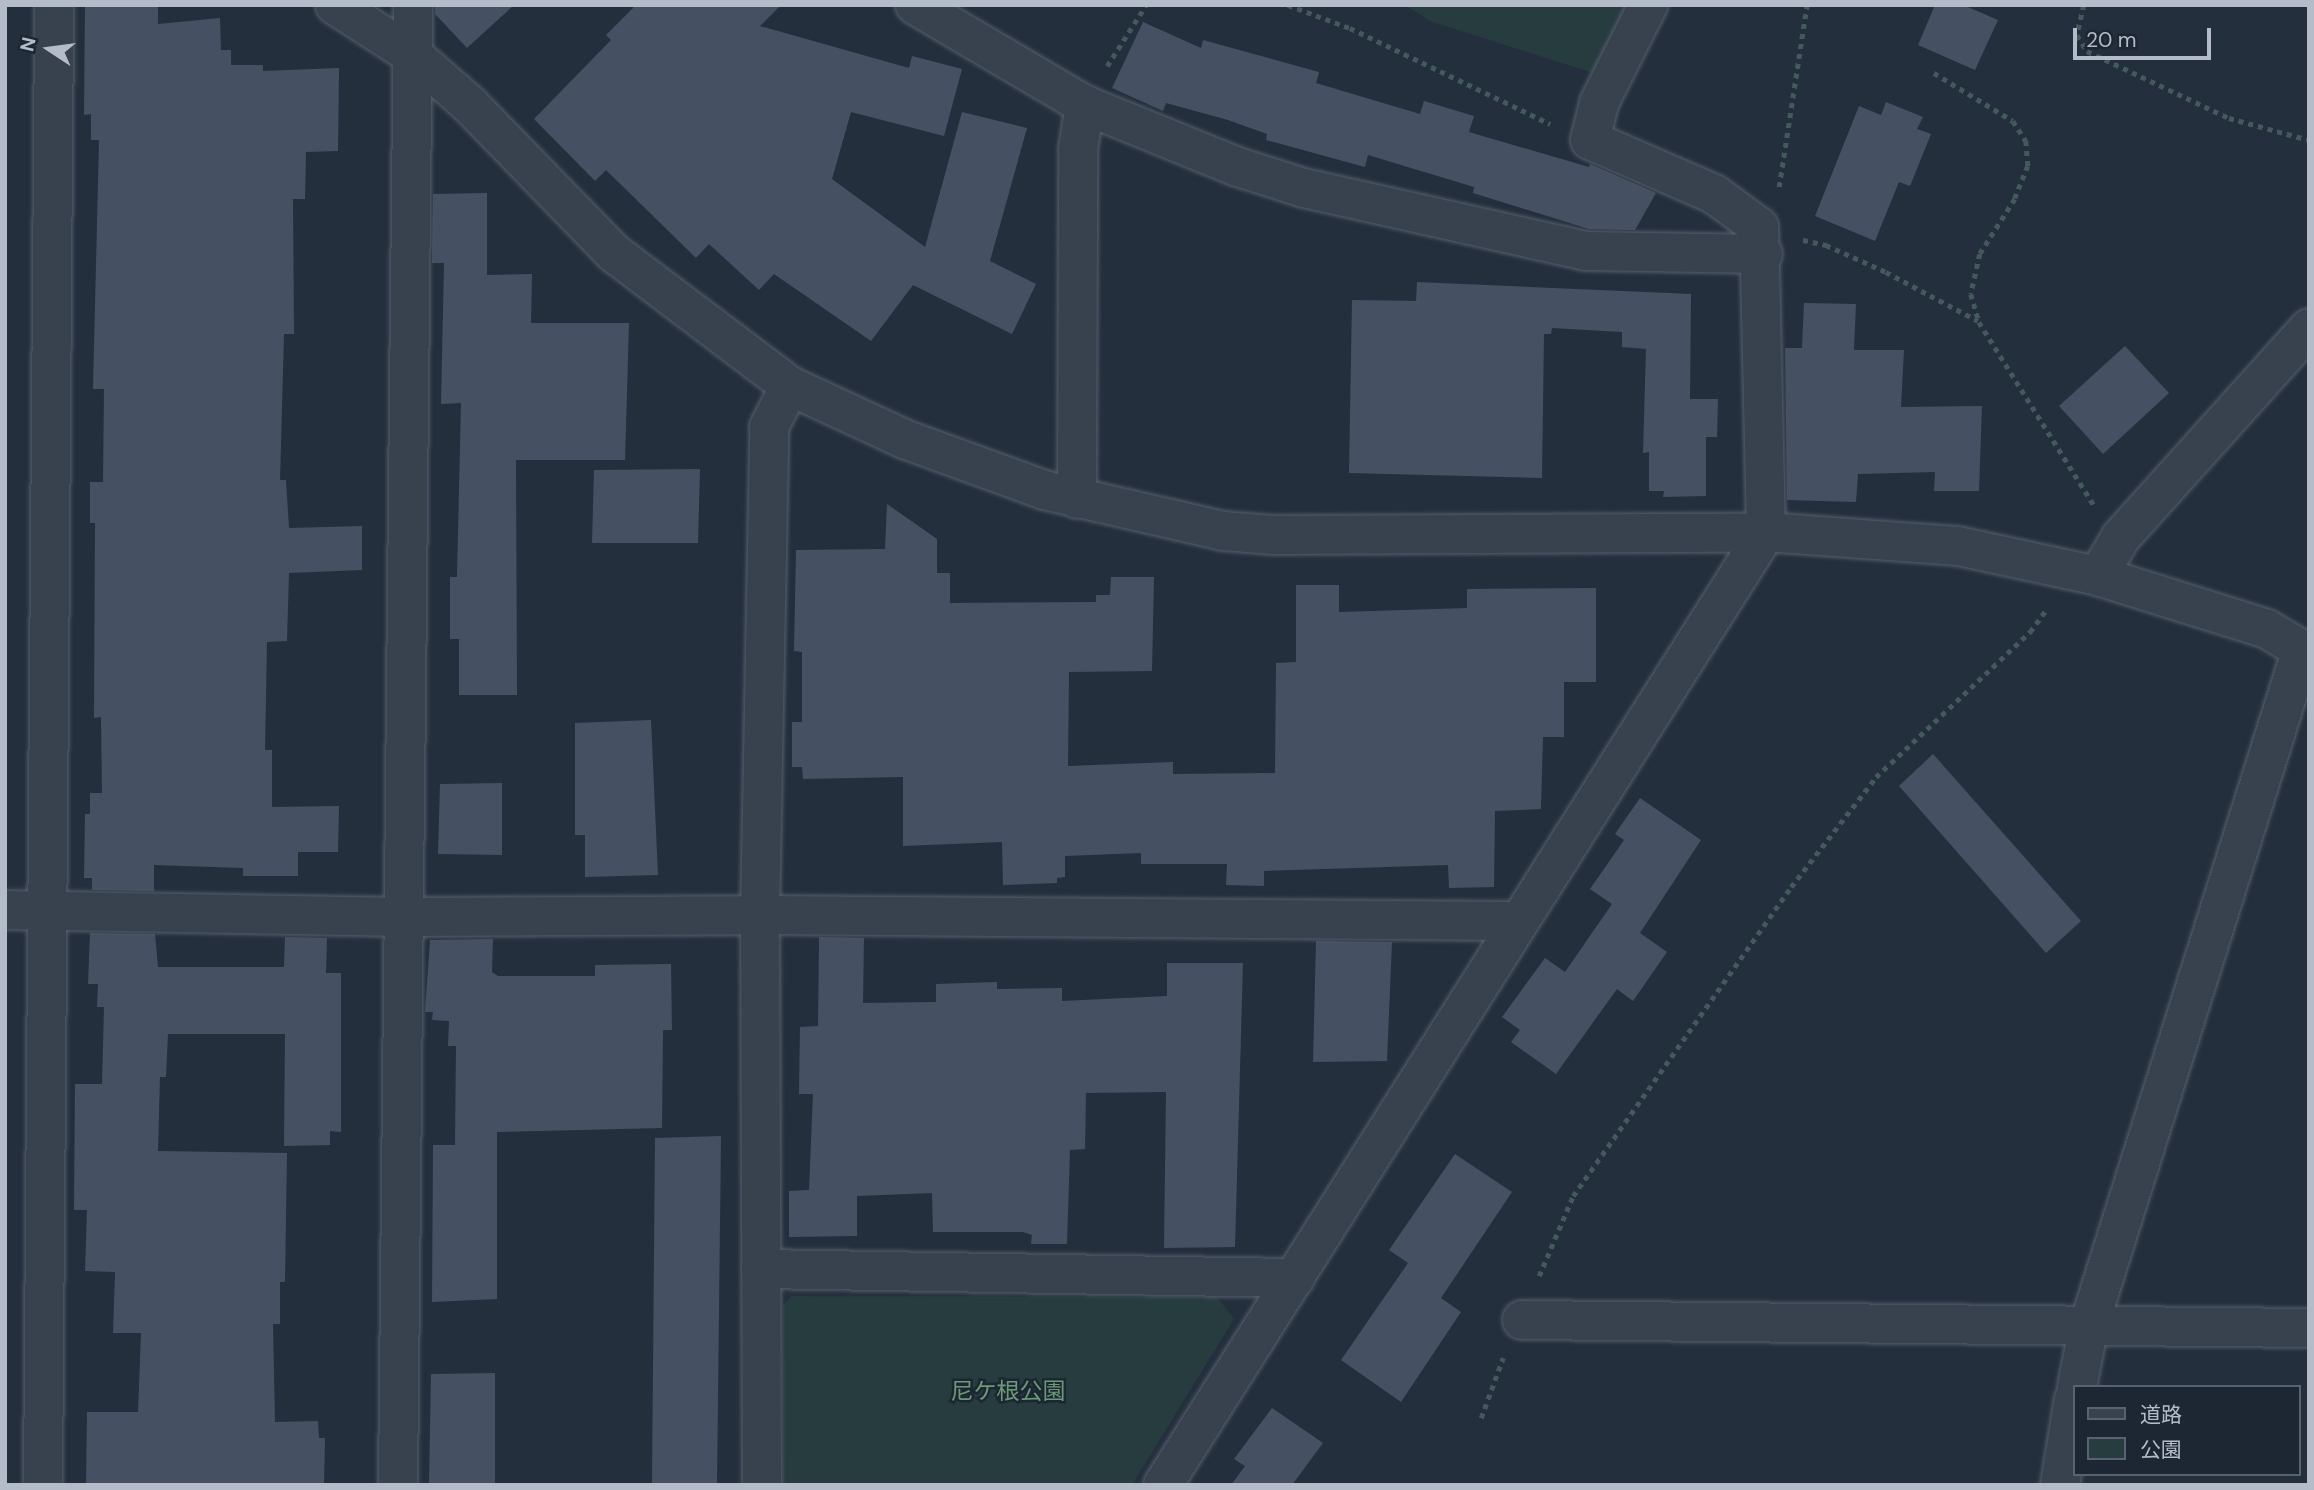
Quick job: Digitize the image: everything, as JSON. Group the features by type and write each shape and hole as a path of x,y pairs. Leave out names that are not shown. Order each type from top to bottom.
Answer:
{"street":[{"path":"43,1485 54,5"},
{"path":"335,5 414,56 469,104 614,253 790,386 904,439 1077,499 1223,531 1273,535 1766,532 1958,546 2060,568 2107,561 2267,629 2305,653 2090,1325 2077,1385"},
{"path":"398,1485 413,5"},
{"path":"915,5 1085,105 1238,167 1304,188 1586,251 1761,242"},
{"path":"1163,1485 1517,921 1766,532 1761,242 1714,194 1590,141 1599,103 1648,5"},
{"path":"1077,499 1078,149 1085,105"},
{"path":"2107,561 2309,328"},
{"path":"762,1485 760,915 769,427 790,386"},
{"path":"5,911 404,918 760,915 1517,921"},
{"path":"761,1269 1295,1278"},
{"path":"1522,1320 2309,1328"},
{"path":"2060,1485 2072,1411"}],"path":[{"path":"1085,105 1146,5"},
{"path":"1288,5 1350,28 1469,89 1590,141"},
{"path":"1807,5 1776,206 1761,242 1795,238 1826,245 1979,322"},
{"path":"2084,5 2077,35 2087,51 2229,118 2309,140"},
{"path":"1934,73 2013,121 2026,141 2028,166 2015,199 1980,254 1971,294 1979,322 2107,561"},
{"path":"1481,1418 1573,1196 1791,887 1876,777 2030,632 2046,610 2060,568"}],"green space":[{"path":"1405,5 1628,5 1596,74 1430,21"},
{"name":"尼ケ根公園","path":"791,1296 1217,1297 1234,1319 1132,1485 783,1485 783,1306"}],"building":[{"path":"85,5 158,5 158,24 220,18 221,50 231,50 231,65 263,65 263,71 339,68 338,151 306,152 305,199 293,199 294,334 284,334 280,480 286,480 289,528 362,526 362,570 289,573 287,641 267,642 265,750 272,750 272,807 339,806 338,852 298,852 298,876 243,876 243,868 154,865 154,891 92,890 92,878 84,878 85,814 90,814 90,793 102,793 101,717 94,718 95,523 90,523 90,482 103,482 104,389 93,389 99,140 91,140 91,114 84,115"},
{"path":"435,5 514,5 467,48 435,14"},
{"path":"636,5 781,5 760,26 909,68 912,56 962,69 944,136 851,112 832,179 925,247 962,112 1027,128 990,261 1036,284 1012,334 913,285 871,341 774,274 759,290 709,244 696,258 606,170 595,181 534,119 611,40 606,35"},
{"path":"1935,5 1963,5 1998,20 1975,70 1918,45"},
{"path":"1143,22 1201,48 1203,40 1319,72 1316,83 1420,114 1424,101 1474,116 1469,132 1589,167 1590,164 1656,193 1635,230 1589,229 1473,193 1474,187 1368,155 1365,167 1266,140 1267,134 1228,120 1166,103 1163,111 1112,88"},
{"path":"1886,102 1923,117 1917,129 1931,134 1910,186 1899,182 1875,241 1815,216 1859,106 1881,115"},
{"path":"487,193 487,275 532,274 531,323 629,323 625,460 516,460 517,695 459,695 459,639 450,639 450,577 457,577 461,403 441,404 444,263 432,263 433,194"},
{"path":"1417,282 1691,294 1690,399 1718,399 1717,437 1706,437 1706,496 1663,497 1664,491 1649,491 1649,452 1643,453 1646,349 1622,347 1622,332 1552,328 1551,334 1544,334 1542,478 1349,473 1352,300 1416,301"},
{"path":"1804,303 1856,304 1854,350 1904,350 1901,407 1982,406 1979,491 1934,491 1935,472 1858,474 1856,502 1787,500 1785,348 1802,348"},
{"path":"2125,346 2169,393 2103,454 2059,406"},
{"path":"700,469 698,543 592,543 594,470"},
{"path":"887,504 937,539 937,573 950,573 950,603 1096,602 1096,595 1110,595 1111,577 1154,577 1152,671 1069,672 1068,766 1173,762 1173,774 1275,773 1276,663 1296,662 1296,585 1339,585 1339,612 1467,608 1467,589 1596,588 1596,682 1564,682 1564,737 1543,737 1541,809 1495,811 1494,887 1449,888 1448,865 1264,871 1264,886 1226,885 1227,864 1141,864 1141,853 1065,856 1065,877 1057,878 1057,883 1003,885 1002,842 903,846 903,777 803,779 802,767 792,767 792,722 802,722 802,652 794,651 796,550 885,549"},
{"path":"651,720 658,875 585,877 585,835 575,835 575,723"},
{"path":"1933,754 2081,921 2046,953 1899,786"},
{"path":"502,783 502,855 438,854 440,784"},
{"path":"1640,798 1701,840 1640,933 1667,952 1633,1001 1617,989 1556,1074 1511,1042 1520,1030 1502,1017 1545,958 1565,972 1612,904 1590,889 1624,840 1615,834"},
{"path":"90,933 155,934 158,967 284,967 285,937 327,938 326,973 341,973 341,1132 330,1131 330,1145 284,1146 285,1034 168,1034 166,1077 160,1077 158,1151 287,1153 285,1282 280,1282 280,1324 273,1324 275,1422 318,1421 319,1438 325,1438 324,1485 86,1485 87,1412 138,1412 141,1333 113,1333 115,1272 85,1271 87,1210 74,1210 75,1084 102,1084 104,1007 97,1007 98,984 88,984"},
{"path":"819,937 864,938 863,1003 936,1002 936,984 997,982 997,989 1062,988 1062,1001 1167,996 1167,963 1243,963 1235,1247 1164,1248 1166,1092 1086,1093 1085,1149 1070,1150 1067,1244 1031,1244 1032,1235 1023,1232 933,1232 932,1193 857,1196 857,1236 789,1237 789,1191 809,1190 813,1094 799,1094 800,1027 818,1026"},
{"path":"493,939 492,972 498,976 595,976 595,965 671,964 672,1030 663,1030 662,1128 497,1132 497,1299 432,1302 433,1145 455,1145 456,1046 448,1046 449,1021 432,1020 433,1012 425,1012 430,940"},
{"path":"1316,941 1392,942 1387,1061 1313,1062"},
{"path":"721,1136 717,1485 652,1485 655,1138"},
{"path":"1455,1154 1512,1192 1441,1298 1461,1312 1401,1402 1341,1360 1408,1263 1389,1250"},
{"path":"495,1373 495,1485 429,1485 431,1374"},
{"path":"1272,1408 1323,1443 1292,1485 1231,1485 1245,1466 1234,1459"}]}
